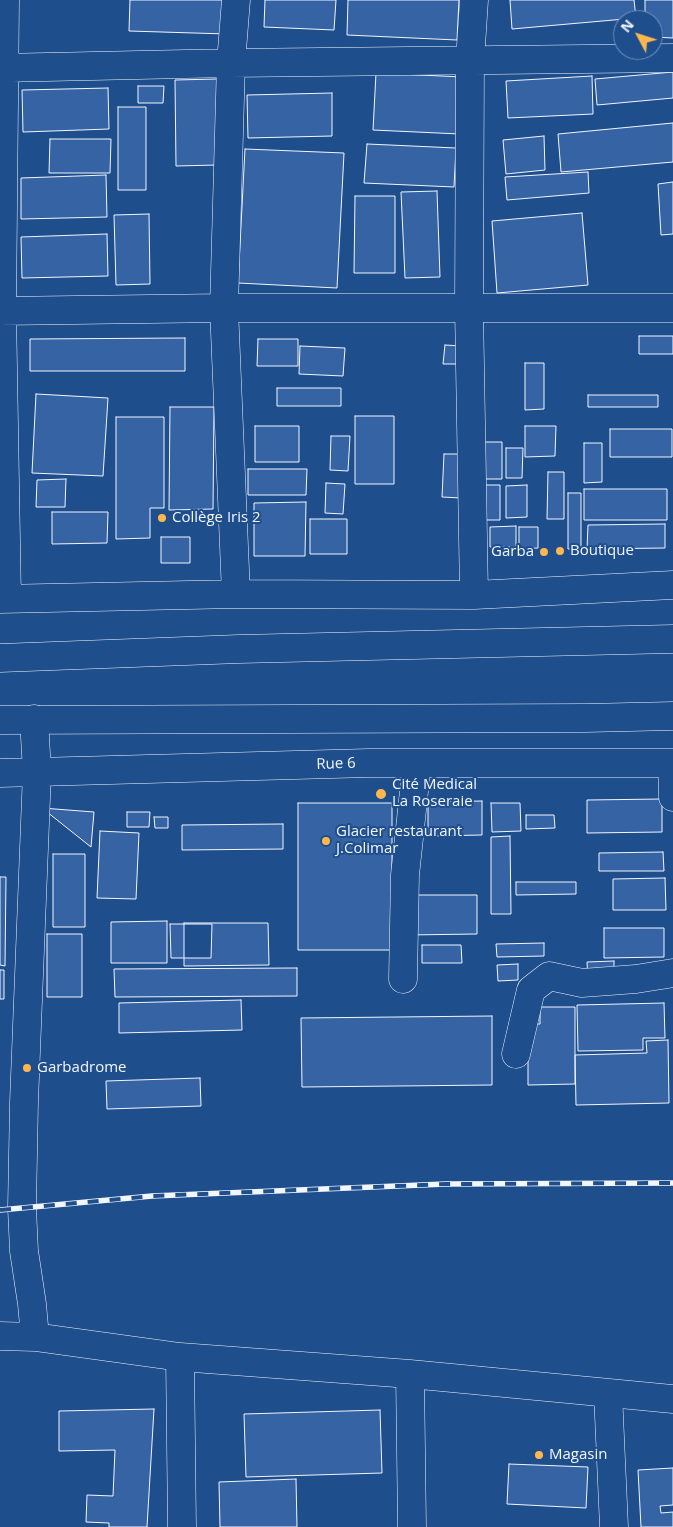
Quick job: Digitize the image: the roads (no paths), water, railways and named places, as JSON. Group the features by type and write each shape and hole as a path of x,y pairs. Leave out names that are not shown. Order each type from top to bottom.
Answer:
{"street":[{"path":"5,0 2,68 1,311 3,599 236,594 474,595 673,585"},
{"path":"236,0 231,63 224,308 236,594"},
{"path":"474,0 470,61 468,308 474,595"},
{"path":"2,68 231,63 673,58"},
{"path":"1,311 224,308 673,308"},
{"path":"0,658 239,649 673,639"},
{"path":"0,720 673,716"},
{"path":"34,720 37,772 22,1208 24,1251 35,1337"},
{"path":"403,979 405,875 417,763"},
{"name":"Rue 6","path":"0,773 417,763 672,763"},
{"path":"672,763 673,797"},
{"path":"516,1054 532,990 550,976 582,983 636,979 673,973"},
{"path":"0,1336 35,1337 180,1357 410,1374 673,1399"},
{"path":"180,1357 182,1527"},
{"path":"410,1374 412,1527"},
{"path":"608,1394 614,1527"}],"railway":[{"path":"0,1210 152,1196 446,1184 673,1183"}],"place":[{"name":"Collège Iris 2","path":"162,518"},
{"name":"Boutique","path":"560,551"},
{"name":"Garba","path":"544,552"},
{"name":"Cité Medical La Roseraie","path":"381,794"},
{"name":"Glacier restaurant J.Colimar","path":"326,841"},
{"name":"Garbadrome","path":"27,1068"},
{"name":"Magasin","path":"539,1455"}]}
